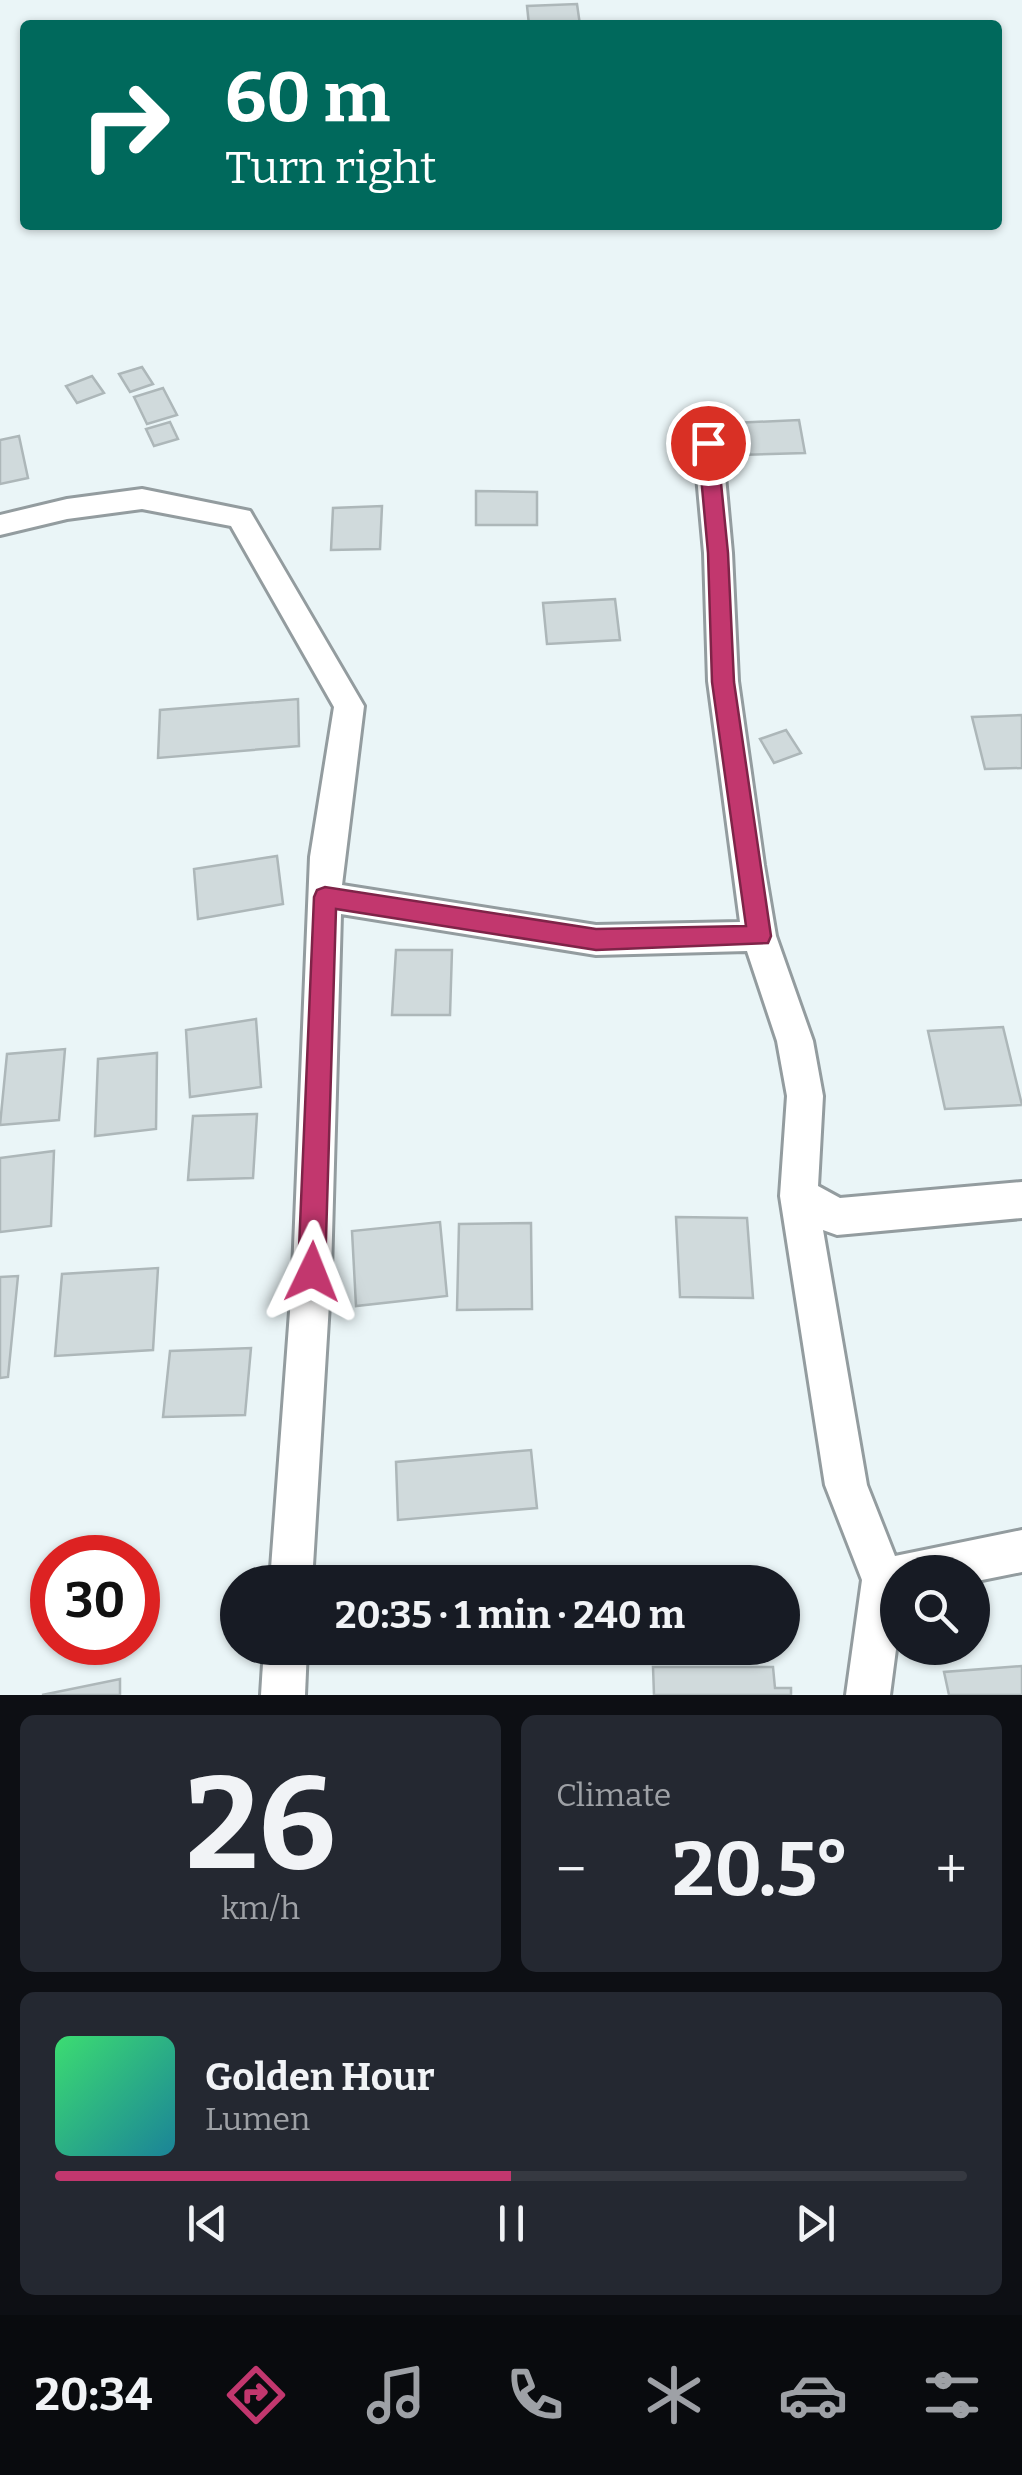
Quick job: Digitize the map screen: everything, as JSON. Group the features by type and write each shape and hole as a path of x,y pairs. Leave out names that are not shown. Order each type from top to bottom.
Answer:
{"street":[{"path":"708,443 718,553 723,682 759,936 795,1041 806,1096 799,1196 846,1485 887,1555"},
{"path":"0,526 67,509 142,499 240,518 349,706 326,857 312,1272 292,1565"},
{"path":"325,897 596,940 759,936"},
{"path":"799,1196 837,1217 1022,1200"},
{"path":"990,1557 1022,1550"},
{"path":"868,1695 880,1649"},
{"path":"283,1695 285,1665"}],"building":[{"path":"577,4 579,20 528,20 527,6"},
{"path":"142,367 153,384 130,392 119,374"},
{"path":"92,376 104,393 77,403 66,386"},
{"path":"163,388 177,415 147,424 134,397"},
{"path":"799,420 805,453 738,455 733,423"},
{"path":"170,422 178,439 154,446 146,429"},
{"path":"19,436 28,478 0,484 0,440"},
{"path":"476,491 537,492 537,525 476,525"},
{"path":"382,506 380,549 331,550 333,508"},
{"path":"615,599 620,640 547,644 543,603"},
{"path":"298,699 299,746 158,758 160,710"},
{"path":"1022,715 1022,768 985,769 972,717"},
{"path":"786,730 801,753 774,763 760,739"},
{"path":"277,856 283,904 198,919 194,869"},
{"path":"396,950 452,950 450,1015 392,1015"},
{"path":"256,1019 261,1087 190,1097 186,1030"},
{"path":"1003,1027 1022,1105 945,1109 928,1031"},
{"path":"65,1049 59,1120 0,1125 7,1054"},
{"path":"157,1053 156,1129 95,1136 98,1059"},
{"path":"257,1114 253,1178 188,1180 193,1116"},
{"path":"54,1151 51,1226 0,1232 0,1158"},
{"path":"676,1217 747,1218 753,1298 680,1297"},
{"path":"440,1222 447,1296 356,1306 352,1231"},
{"path":"531,1223 532,1309 457,1310 459,1224"},
{"path":"158,1268 153,1350 55,1356 62,1274"},
{"path":"18,1276 8,1377 0,1378 0,1277"},
{"path":"251,1348 245,1415 163,1417 170,1351"},
{"path":"531,1450 537,1508 398,1520 396,1462"},
{"path":"1022,1666 1022,1695 949,1695 944,1672"},
{"path":"653,1667 773,1667 775,1688 791,1688 791,1695 654,1695"},
{"path":"120,1679 120,1695 42,1695"}],"route":[{"path":"312,1272 325,897 596,940 759,936 723,682 718,553 708,443"}]}
